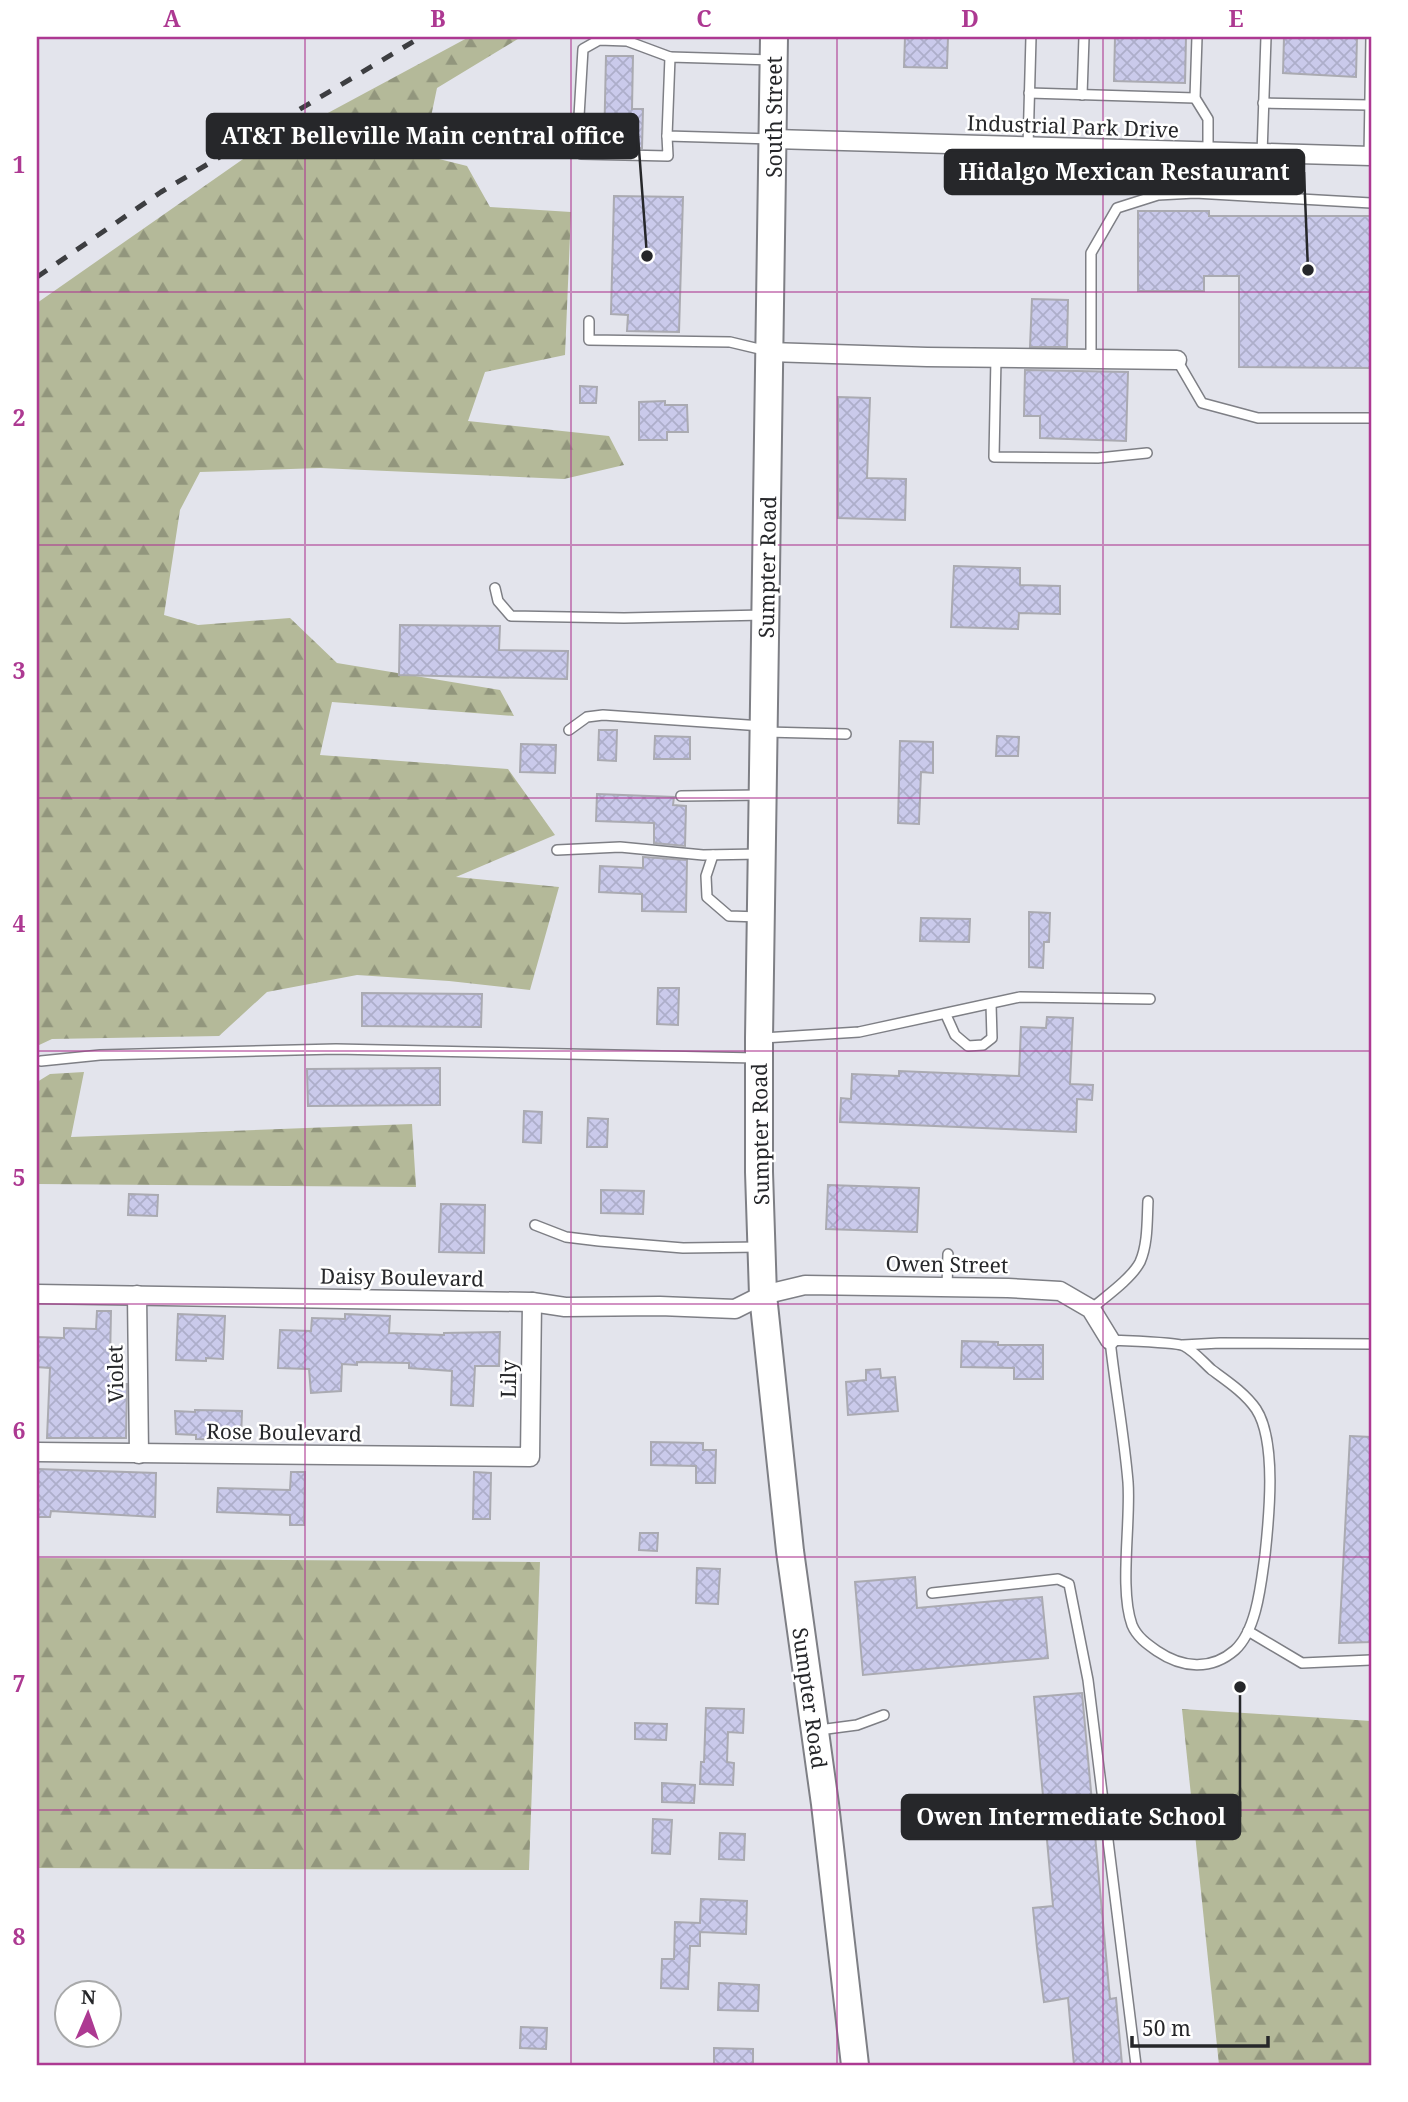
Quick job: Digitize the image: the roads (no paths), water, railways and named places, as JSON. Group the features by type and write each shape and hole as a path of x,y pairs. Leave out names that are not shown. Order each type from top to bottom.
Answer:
{"street":[{"name":"South Street","path":"773,197 774,48"},
{"name":"Industrial Park Drive","path":"774,139 1370,156"},
{"name":"Sumpter Road","path":"773,197 759,1048 763,1295 790,1551 825,1804 855,2065"},
{"path":"769,352 1177,360"},
{"name":"Owen Street","path":"763,1295 804,1285 1060,1291 1091,1309 1110,1339"},
{"name":"Daisy Boulevard","path":"37,1294 532,1301 565,1307 660,1306 735,1309 763,1295"},
{"name":"Violet","path":"137,1295 139,1454"},
{"name":"Lily","path":"530,1457 532,1301"},
{"name":"Rose Boulevard","path":"37,1452 530,1457"}],"lane":[{"path":"1028,147 1031,37"},
{"path":"1082,94 1084,37"},
{"path":"1198,37 1195,98 1208,119 1208,152"},
{"path":"1262,154 1266,37"},
{"path":"1370,156 1371,37"},
{"path":"670,57 668,156 581,154 578,150 583,49 599,40 627,41 670,57 774,48"},
{"path":"1029,93 1195,98"},
{"path":"1263,103 1369,105"},
{"path":"667,135 774,139"},
{"path":"1091,359 1091,253 1116,208 1158,195 1195,194 1371,203"},
{"path":"589,321 589,340 730,342 769,352"},
{"path":"996,358 994,457 1097,458 1147,453"},
{"path":"1177,360 1202,402 1258,418 1371,418"},
{"path":"495,588 498,601 511,616 624,618 766,615"},
{"path":"569,730 587,718 603,715 846,734"},
{"path":"681,796 763,795"},
{"path":"557,849 620,848 713,855 762,854"},
{"path":"713,855 706,876 707,897 729,916 761,917"},
{"path":"41,1061 100,1055 336,1049 759,1048 859,1032 1020,997 1150,999"},
{"path":"946,1014 955,1035 968,1046 984,1045 992,1038 991,1004"},
{"path":"1091,1309 1122,1282 1139,1262 1147,1232 1148,1201"},
{"path":"535,1225 566,1237 599,1241 683,1248 762,1247"},
{"path":"947,1287 948,1254"},
{"path":"1183,1345 1256,1409 1263,1424 1269,1456 1269,1516 1259,1592 1248,1631 1234,1650 1218,1661 1200,1665 1186,1665 1169,1659 1145,1643 1133,1627 1128,1608 1128,1484 1110,1339 1183,1345 1371,1344"},
{"path":"932,1593 1058,1579 1069,1584 1088,1680 1136,2065"},
{"path":"1248,1631 1302,1663 1370,1661"},
{"path":"814,1731 857,1725 884,1714"}],"railway":[{"path":"37,277 161,192 421,37"}],"place":[{"name":"AT&T Belleville Main central office","path":"647,256"},
{"name":"Hidalgo Mexican Restaurant","path":"1308,270"},
{"name":"Owen Intermediate School","path":"1240,1687"}]}
